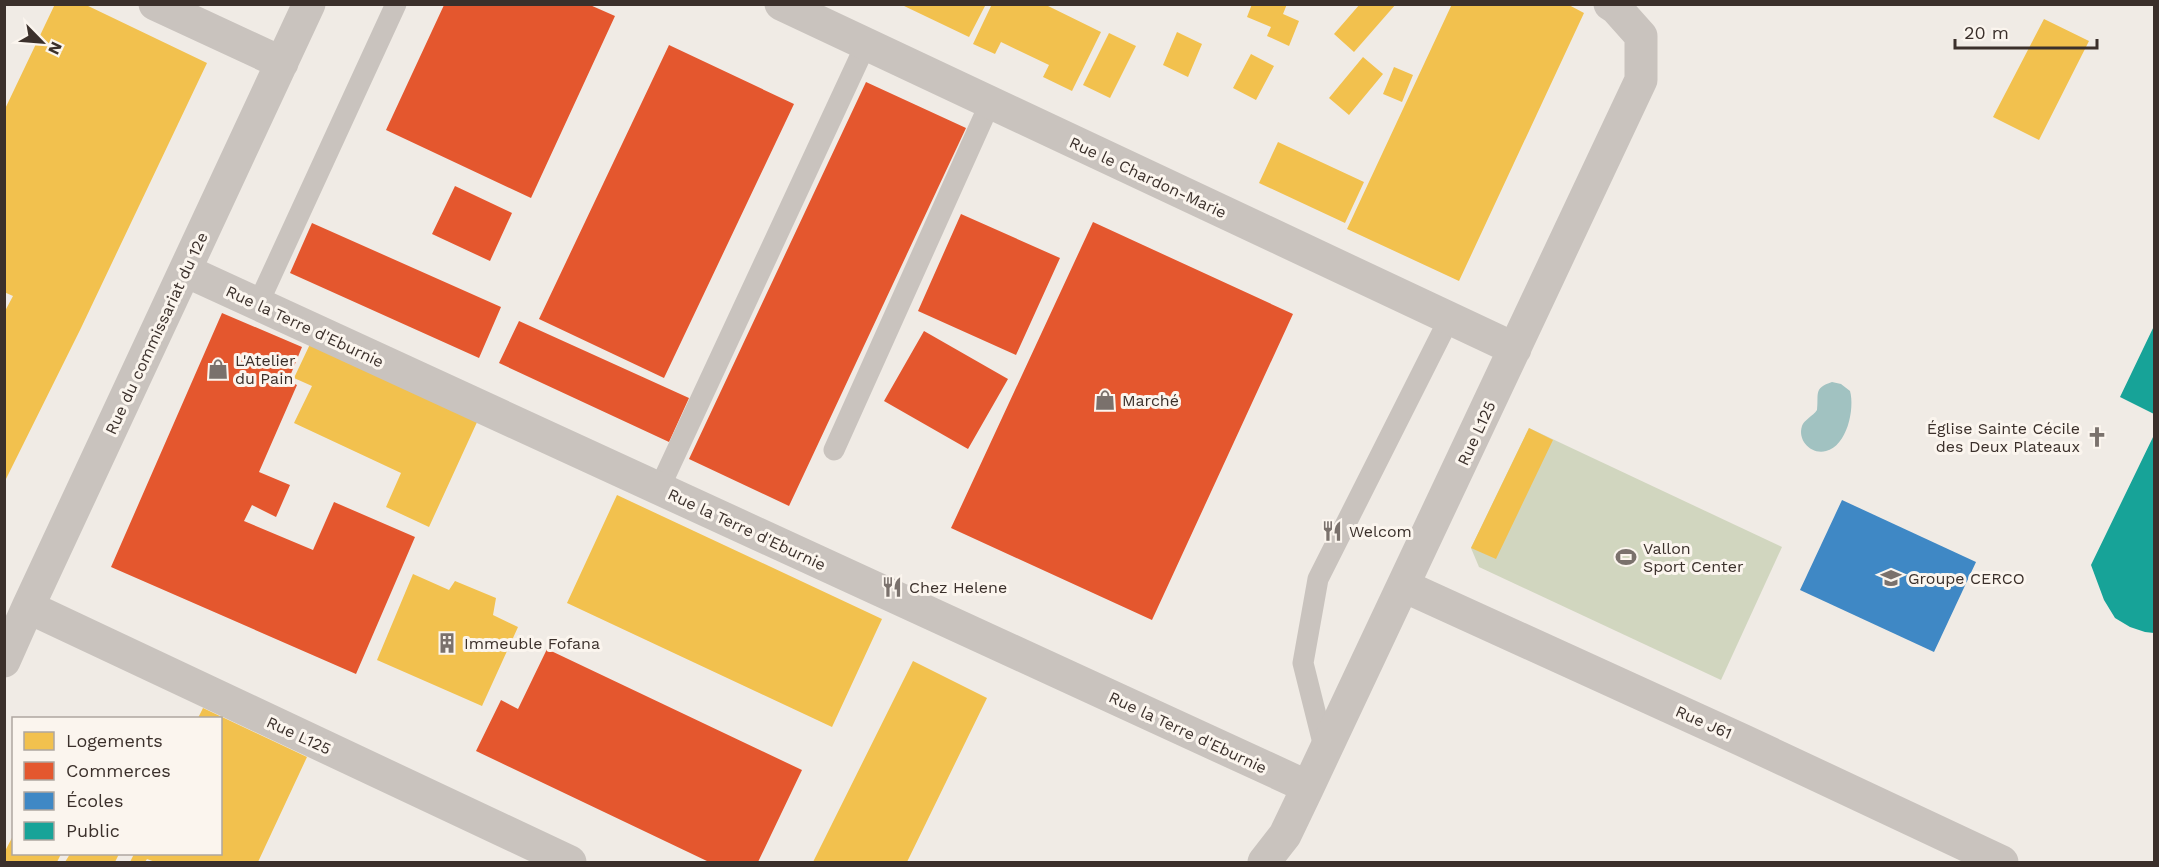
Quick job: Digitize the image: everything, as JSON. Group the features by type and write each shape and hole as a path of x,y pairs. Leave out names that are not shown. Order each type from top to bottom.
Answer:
{"street":[{"path":"155,4 282,63"},
{"name":"Rue du commissariat du 12e","path":"6,653 309,4"},
{"name":"Rue le Chardon-Marie","path":"780,4 1515,349"},
{"name":"Rue L125","path":"1264,862 1285,835 1641,80 1641,36 1610,4"},
{"name":"Rue la Terre d'Eburnie","path":"186,271 1308,787"},
{"name":"Rue J61","path":"1404,586 1742,740 2002,862"},
{"name":"Rue L125","path":"28,607 570,862"}],"lane":[{"path":"258,304 396,4"},
{"path":"659,489 866,44"},
{"path":"834,450 990,103"},
{"path":"1325,751 1303,663 1318,579 1449,319"}],"green space":[{"name":"Vallon Sport Center","path":"1529,428 1782,547 1721,680 1479,567 1471,548"}],"water":[{"path":"1832,382 1841,384 1850,391 1850,417 1839,442 1833,448 1821,452 1807,446 1801,432 1802,426 1817,410 1819,389"}],"building: Logements":[{"path":"55,4 84,4 207,63 81,328 4,483 4,313 13,296 4,292 4,111"},
{"path":"992,4 1044,4 1101,32 1072,91 1043,77 1049,65 1001,42 995,54 973,44"},
{"path":"1252,4 1287,4 1283,14 1299,21 1289,46 1267,36 1271,27 1247,17"},
{"path":"1360,4 1396,4 1354,52 1334,34"},
{"path":"1452,4 1567,4 1584,13 1459,281 1347,229"},
{"path":"902,5 982,5 985,6 969,37"},
{"path":"2044,19 2089,41 2039,140 1993,117"},
{"path":"1177,32 1202,44 1188,77 1163,65"},
{"path":"1109,33 1136,46 1110,98 1083,85"},
{"path":"1251,54 1274,66 1256,100 1233,88"},
{"path":"1363,57 1383,74 1349,115 1329,98"},
{"path":"1394,67 1413,75 1402,102 1383,94"},
{"path":"1278,142 1364,182 1345,223 1259,183"},
{"path":"311,342 478,420 429,527 386,507 401,473 294,423 312,386 294,378"},
{"path":"1529,428 1553,440 1496,559 1471,548"},
{"path":"617,495 882,619 832,727 567,603"},
{"name":"Immeuble Fofana","path":"413,574 449,590 455,581 496,598 493,615 518,627 482,706 377,660"},
{"path":"913,661 987,698 907,862 813,862"},
{"path":"203,708 307,757 258,862 155,862 147,859 145,862 130,862 134,855 222,855 222,717 198,717"},
{"path":"12,838 12,855 60,855 57,862 4,862 4,853"},
{"path":"69,855 118,855 115,862 65,862"}],"building: Commerces":[{"path":"444,5 590,5 615,16 531,198 386,130"},
{"path":"669,45 794,104 664,378 539,319"},
{"path":"866,82 966,128 789,506 689,459"},
{"path":"455,186 512,213 490,261 432,234"},
{"path":"961,214 1060,258 1016,355 918,311"},
{"path":"1093,222 1293,314 1152,620 951,528"},
{"path":"312,223 501,307 479,358 290,273"},
{"path":"222,313 302,347 288,381 297,385 259,472 290,485 276,517 252,505 244,521 313,550 334,502 415,537 356,674 111,567"},
{"path":"519,321 689,398 669,442 499,363"},
{"path":"924,331 1008,379 968,449 884,401"},
{"path":"547,649 802,770 758,862 709,862 476,751 501,700 518,709"}],"building: Écoles":[{"path":"1842,500 1976,562 1934,652 1800,590"}],"building: Public":[{"path":"2154,326 2154,414 2120,397"},
{"path":"2154,435 2154,633 2130,627 2115,618 2104,600 2091,565"}],"place":[{"name":"L'Atelier du Pain","path":"218,369"},
{"name":"Marché","path":"1105,400"},
{"name":"Église Sainte Cécile des Deux Plateaux","path":"2097,437"},
{"name":"Welcom","path":"1332,531"},
{"name":"Vallon Sport Center","path":"1626,557"},
{"name":"Groupe CERCO","path":"1891,578"},
{"name":"Chez Helene","path":"892,587"},
{"name":"Immeuble Fofana","path":"447,643"}]}
